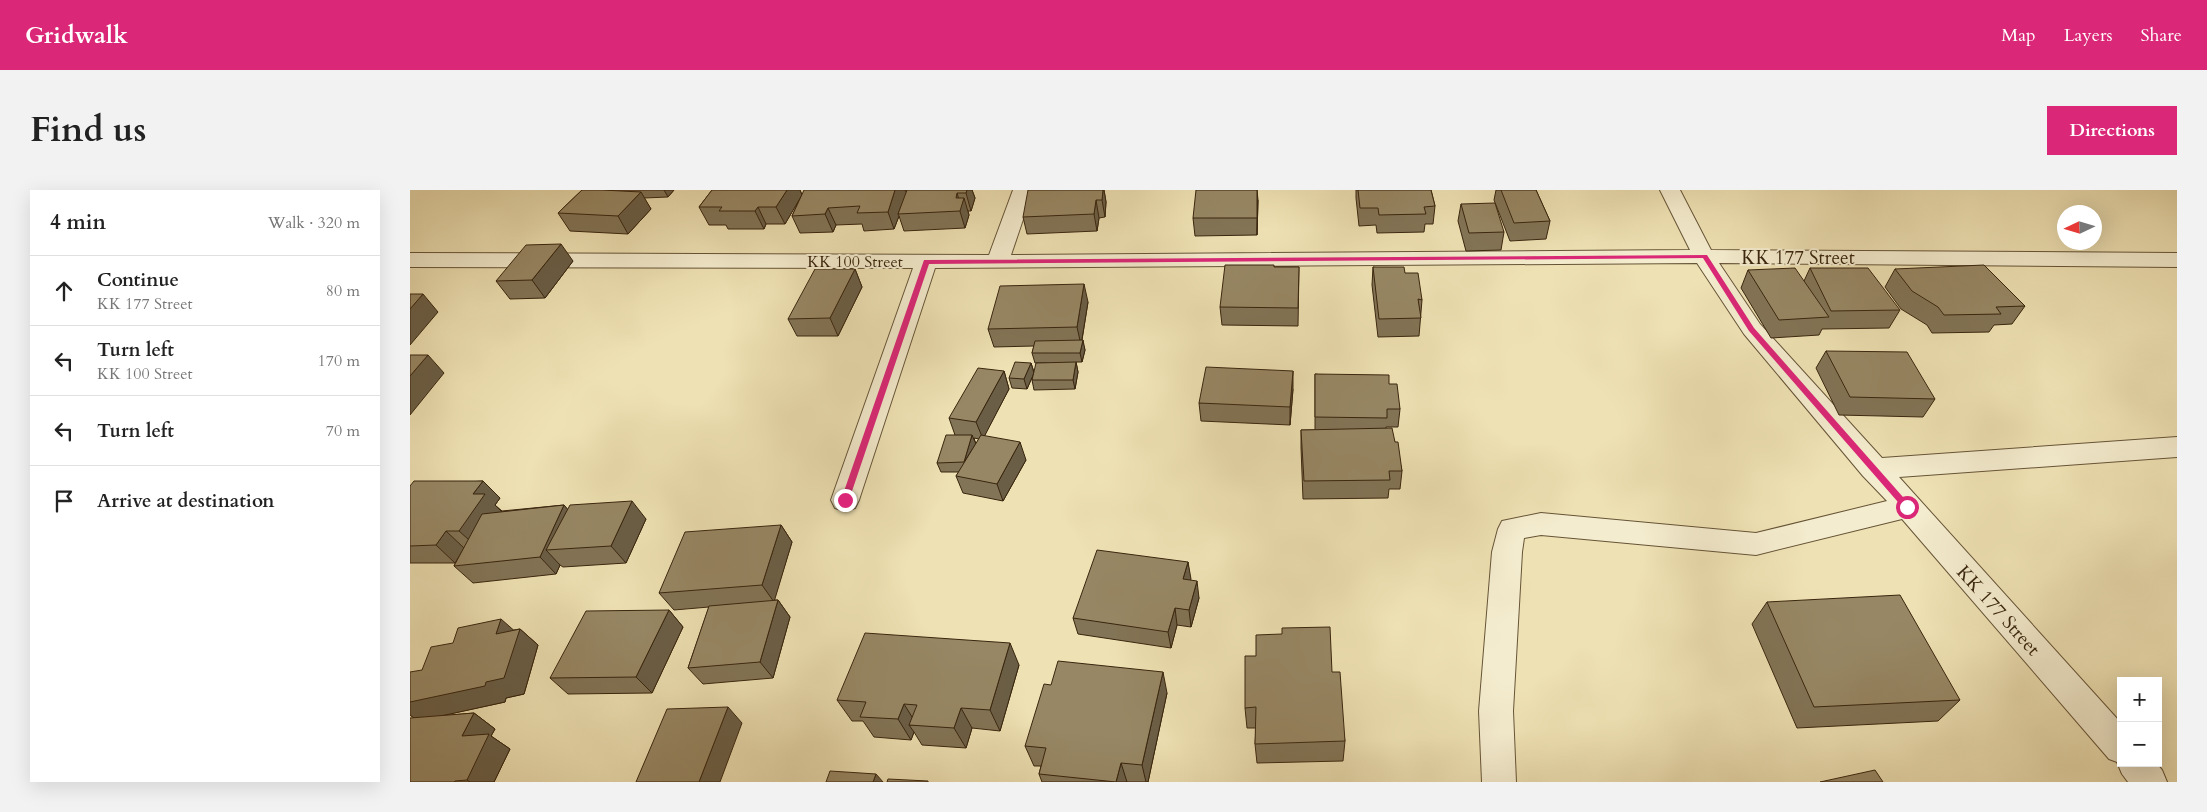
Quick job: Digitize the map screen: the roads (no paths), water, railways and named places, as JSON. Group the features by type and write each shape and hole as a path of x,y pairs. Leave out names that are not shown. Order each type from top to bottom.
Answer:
{"street":[{"path":"998,262 1023,190"},
{"path":"1670,190 1704,256"},
{"name":"KK 100 Street","path":"410,260 998,262 1704,256"},
{"name":"KK 177 Street","path":"1704,256 2177,260"},
{"name":"KK 177 Street","path":"1704,256 1752,329 1873,469 2117,743"},
{"path":"845,500 926,262"},
{"path":"1873,469 2177,447"},
{"path":"1499,782 1496,711 1507,552 1512,530 1542,524 1756,544 1907,507"},
{"path":"2137,767 2150,782"}]}
